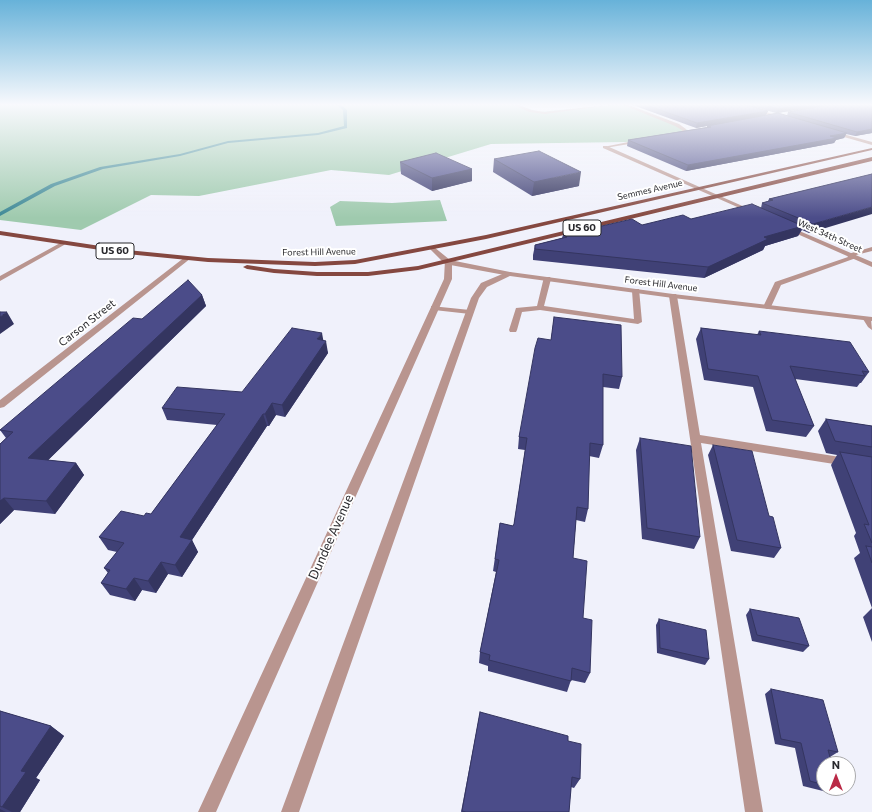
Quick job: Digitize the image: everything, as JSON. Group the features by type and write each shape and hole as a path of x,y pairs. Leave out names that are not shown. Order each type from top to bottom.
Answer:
{"main road":[{"name":"Semmes Avenue","path":"432,248 872,149"},
{"name":"Semmes Avenue","path":"448,262 872,159"},
{"name":"Forest Hill Avenue","path":"0,233 62,244 208,260 274,271 324,274 368,274 418,268 448,262"},
{"name":"Forest Hill Avenue","path":"208,260 334,263 378,258 432,248"}],"street":[{"path":"632,142 605,147 763,216"},
{"name":"West 34th Street","path":"785,226 872,265"},
{"path":"0,279 62,244"},
{"path":"432,248 448,262"},
{"path":"767,307 778,284 872,249"},
{"name":"Carson Street","path":"0,406 187,258"},
{"name":"Forest Hill Avenue","path":"448,262 510,274 547,279 673,296 870,319"},
{"name":"Dundee Avenue","path":"207,812 448,279 448,262"},
{"path":"290,812 475,298 484,285 510,274"},
{"path":"540,308 547,279"},
{"path":"513,330 520,310 540,308 638,322 636,291"},
{"path":"673,296 754,812"},
{"path":"434,308 470,312"},
{"path":"870,319 872,327"},
{"path":"695,438 872,466"}],"green space":[{"path":"0,142 627,142 491,144 389,175 331,170 199,196 151,195 81,230 0,220"},
{"path":"440,200 447,221 336,226 330,207 340,201 392,203"}],"building":[{"path":"633,142 816,142 688,165"},
{"path":"539,151 581,172 534,182 494,159"},
{"path":"436,153 472,169 432,178 400,162"},
{"path":"872,174 872,207 813,224 762,203 773,200 769,199"},
{"path":"752,204 803,226 764,237 768,239 708,267 535,249 535,245 567,237 563,235 632,219 642,225 683,215 691,219"},
{"path":"188,280 202,295 28,458 76,463 46,501 4,498 0,501 0,444 13,432 0,430 133,318 142,319"},
{"path":"0,312 7,312 0,317"},
{"path":"554,317 621,325 622,377 603,374 603,445 590,443 588,509 577,507 573,558 587,561 583,618 592,620 590,673 572,668 571,681 489,660 490,655 480,652 499,560 495,559 500,523 513,526 514,524 527,438 519,437 535,348 538,338 551,340"},
{"path":"292,328 322,333 317,339 326,341 282,405 272,403 265,414 263,414 180,537 192,540 175,565 161,562 148,581 134,578 126,589 101,583 110,570 104,568 124,543 99,537 121,511 144,516 146,513 151,514 225,414 162,408 177,387 242,392"},
{"path":"701,328 761,335 759,331 850,342 869,372 862,371 865,376 790,366 814,426 772,420 758,376 708,369"},
{"path":"826,419 872,426 872,447 835,441"},
{"path":"640,438 691,446 700,537 647,528"},
{"path":"713,445 752,451 769,516 773,517 781,548 737,540"},
{"path":"840,452 872,457 872,543 864,524 869,525"},
{"path":"866,546 872,547 872,563"},
{"path":"750,609 799,618 809,646 757,635"},
{"path":"659,619 706,630 709,659 660,648"},
{"path":"771,689 823,700 838,752 828,750 830,756 816,756 816,783 810,781 801,743 781,739"},
{"path":"0,711 51,726 21,771 26,772 2,807 0,806"},
{"path":"480,712 568,736 568,741 581,744 580,779 572,777 569,812 462,811"}],"waterway":[{"path":"0,214 53,185 102,168 180,155 229,142"}]}
